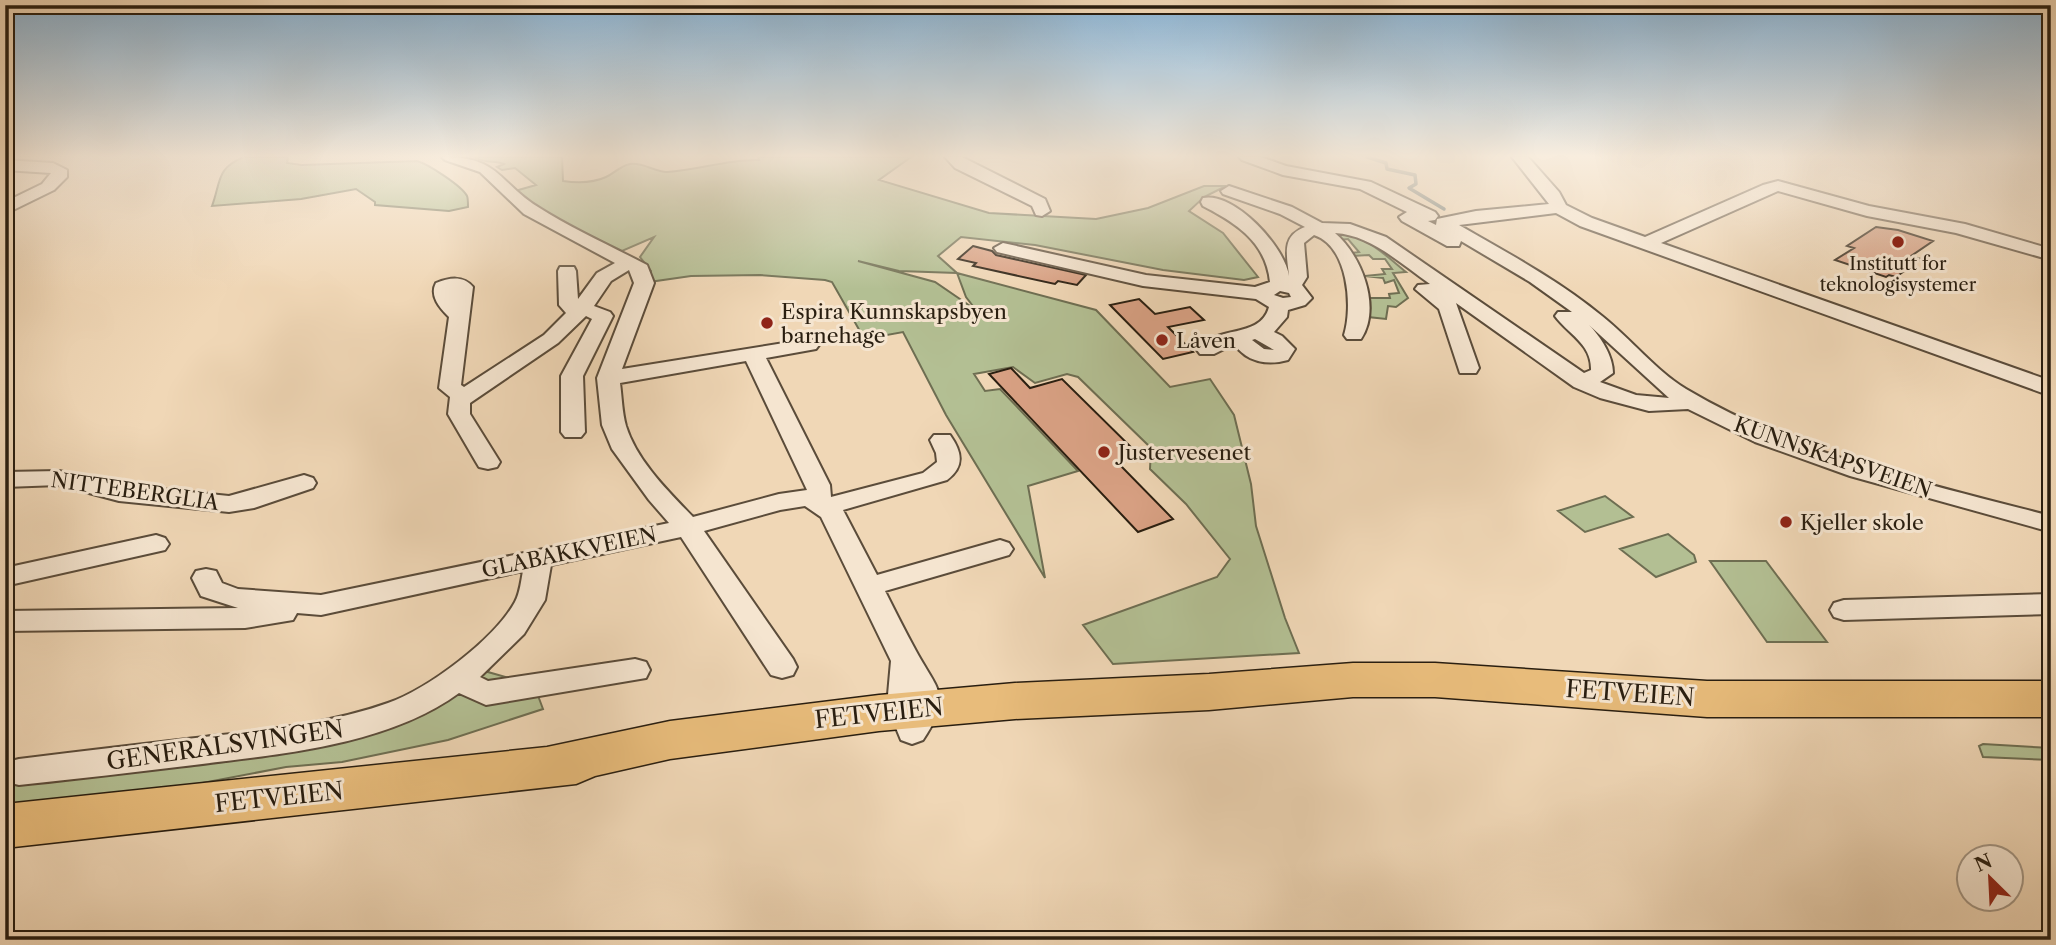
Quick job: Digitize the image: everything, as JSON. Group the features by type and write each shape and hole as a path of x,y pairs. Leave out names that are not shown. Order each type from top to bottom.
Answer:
{"highway":[{"name":"FETVEIEN","path":"5,826 553,765 636,762 913,717 1022,719 1209,692 1353,680 1412,679 1707,699 2051,699"}],"street":[{"path":"521,201 530,210 640,269 644,283 608,378 614,425 624,449 658,495 688,527 782,667"},
{"path":"1035,201 1039,203 1042,211"},
{"path":"1207,351 1214,343 1275,323 1279,316 1280,268 1265,243 1248,225 1209,201"},
{"path":"1258,201 1290,212 1321,228 1347,258 1368,295 1349,331"},
{"name":"KUNNSKAPSVEIEN","path":"1398,201 1443,223 1574,304 1683,396 1744,427 1847,466 1957,500 2051,524"},
{"path":"1556,201 1559,208"},
{"path":"1646,243 1740,201"},
{"path":"1832,201 1867,211 1959,228 2051,255"},
{"path":"1443,223 1467,217 1559,208 1579,219 2051,389"},
{"path":"1408,217 1526,286 1588,336 1603,368 1598,376 1582,382"},
{"path":"1003,248 1122,273 1143,280 1278,292 1298,276 1296,240 1303,233 1321,228 1340,228 1367,234 1426,272 1582,382 1619,398 1661,406 1683,396"},
{"path":"488,462 459,414 457,404 463,396 536,351 581,309 604,277 630,262"},
{"path":"567,271 569,305 603,316 572,376 573,432"},
{"path":"1426,272 1411,275 1410,278 1448,306 1468,368"},
{"path":"458,315 450,388 463,396"},
{"path":"608,378 809,345"},
{"path":"753,354 818,485 821,503 841,527 906,661 901,691 913,717"},
{"name":"GLABAKKVEIEN","path":"5,621 245,618 321,606 688,527 779,502 806,498 821,503 932,478 950,466 951,458 942,440"},
{"name":"NITTEBERGLIA","path":"5,480 59,478 80,481 119,493 229,504 245,502 304,483"},
{"path":"5,577 156,544"},
{"path":"870,586 1000,549"},
{"name":"GENERALSVINGEN","path":"19,772 213,751 343,729 400,712 434,695 461,676 493,648 523,615 534,588 539,558"},
{"name":"GLABAKKVEIEN","path":"206,578 211,589 235,598 321,606"},
{"path":"1844,610 2051,604"},
{"path":"461,676 470,686 486,694 635,670"}],"green space":[{"path":"213,201 274,201 212,206"},
{"path":"467,201 468,207 449,211 375,205 375,202"},
{"path":"527,201 949,201 989,213 1096,219 1148,208 1166,201 1200,201 1189,211 1223,233 1258,277 1244,280 1163,270 1035,245 961,237 938,256 957,273 1096,310 1170,387 1210,379 1234,415 1251,484 1256,526 1299,653 1113,664 1083,625 1217,577 1230,559 1186,504 1150,469 1151,448 1078,377 1067,374 1035,383 1013,367 974,374 985,391 1000,389 1078,471 1028,486 1045,578 946,415 903,332 887,335 861,333 832,282 825,280 760,275 691,276 649,282 651,271 640,257 654,237 622,251 538,210","holes":["858,261 899,271 957,273 966,297 976,310 935,282"]},
{"path":"1333,233 1364,241 1406,272 1393,273 1408,298 1396,307 1388,306 1386,319 1368,317 1367,298 1390,298 1389,294 1399,293 1394,280 1385,283 1383,278 1365,276 1385,274 1382,269 1392,269 1385,259 1373,259 1369,255 1352,256 1351,253 1359,252 1348,239 1338,240"},
{"path":"1605,496 1633,517 1585,532 1558,511"},
{"path":"1668,534 1694,555 1696,562 1656,577 1620,549"},
{"path":"1710,561 1766,561 1827,642 1767,642"},
{"path":"501,644 488,672 534,685 543,709 448,740 342,762 286,767 171,789 5,805 5,762 314,730 454,688"},
{"path":"1983,744 2051,748 2051,760 1983,757 1979,746"}],"building":[{"path":"1876,227 1898,230 1933,241 1911,256 1921,259 1896,277 1886,277 1835,260 1854,248 1847,246"},
{"path":"973,246 992,251 996,255 1086,275 1077,285 1058,281 1055,284 973,266 976,263 958,259"},
{"name":"Låven","path":"1139,299 1155,314 1190,307 1204,320 1168,327 1193,352 1163,359 1110,305"},
{"name":"Justervesenet","path":"1011,368 1030,388 1062,379 1139,455 1117,462 1173,519 1138,532 989,374"}],"waterway":[{"path":"1431,201 1444,209"}],"place":[{"name":"Institutt for teknologisystemer","path":"1898,242"},
{"name":"Espira Kunnskapsbyen barnehage","path":"767,323"},
{"name":"Låven","path":"1162,340"},
{"name":"Justervesenet","path":"1104,452"},
{"name":"Kjeller skole","path":"1786,522"}]}
